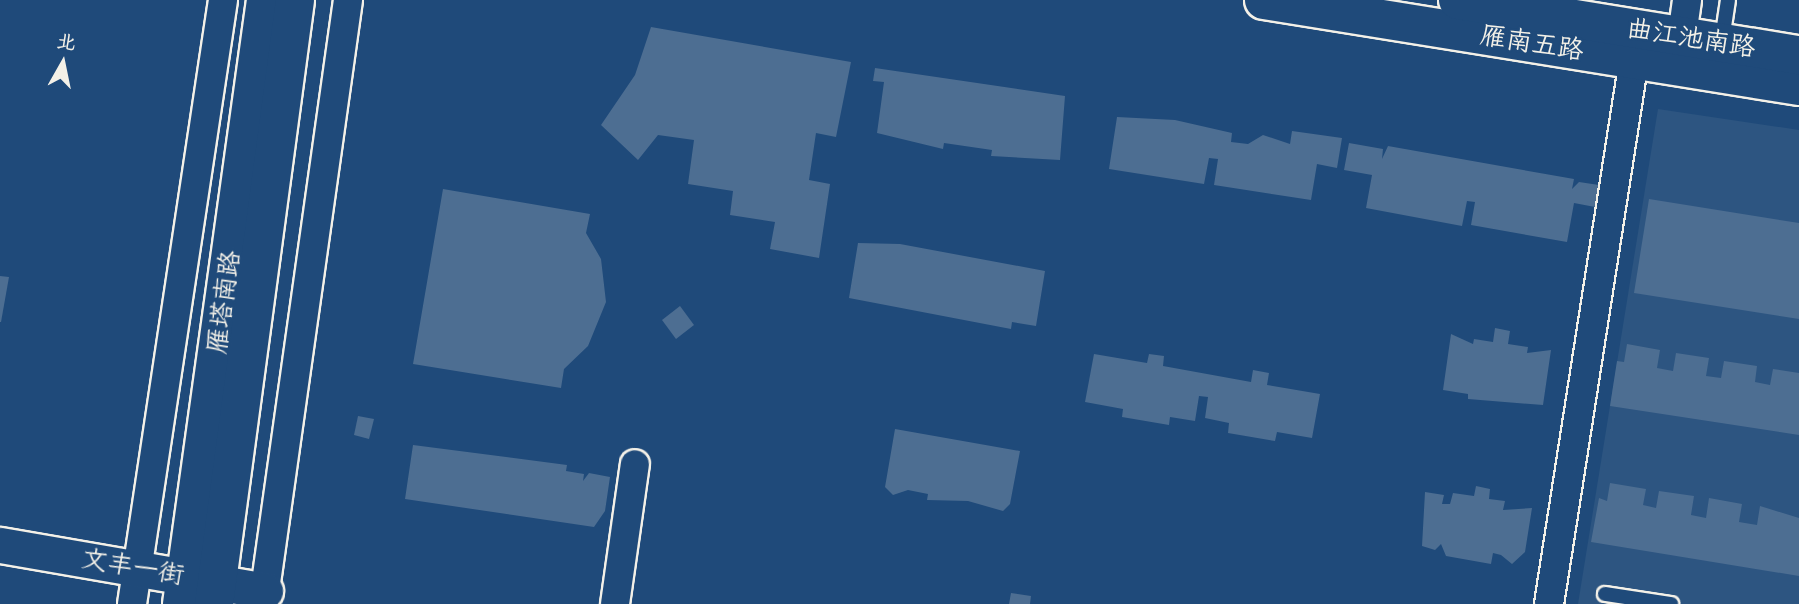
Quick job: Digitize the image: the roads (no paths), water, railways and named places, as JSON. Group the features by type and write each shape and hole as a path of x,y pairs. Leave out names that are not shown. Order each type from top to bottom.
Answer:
{"main road":[{"name":"雁塔南路","path":"200,591 266,0"},
{"name":"雁塔南路","path":"200,591 295,0"},
{"name":"雁南五路","path":"1264,0 1799,86"},
{"name":"曲江池南路","path":"1458,0 1684,18 1721,43 1799,55"}],"street":[{"path":"132,604 223,0"},
{"path":"264,597 348,0"},
{"path":"1549,604 1634,60"},
{"path":"615,604 635,464"},
{"name":"文丰一街","path":"0,545 137,568 200,591 264,597"}],"lane":[{"path":"1721,43 1728,0"},
{"path":"1605,594 1671,604"}]}
